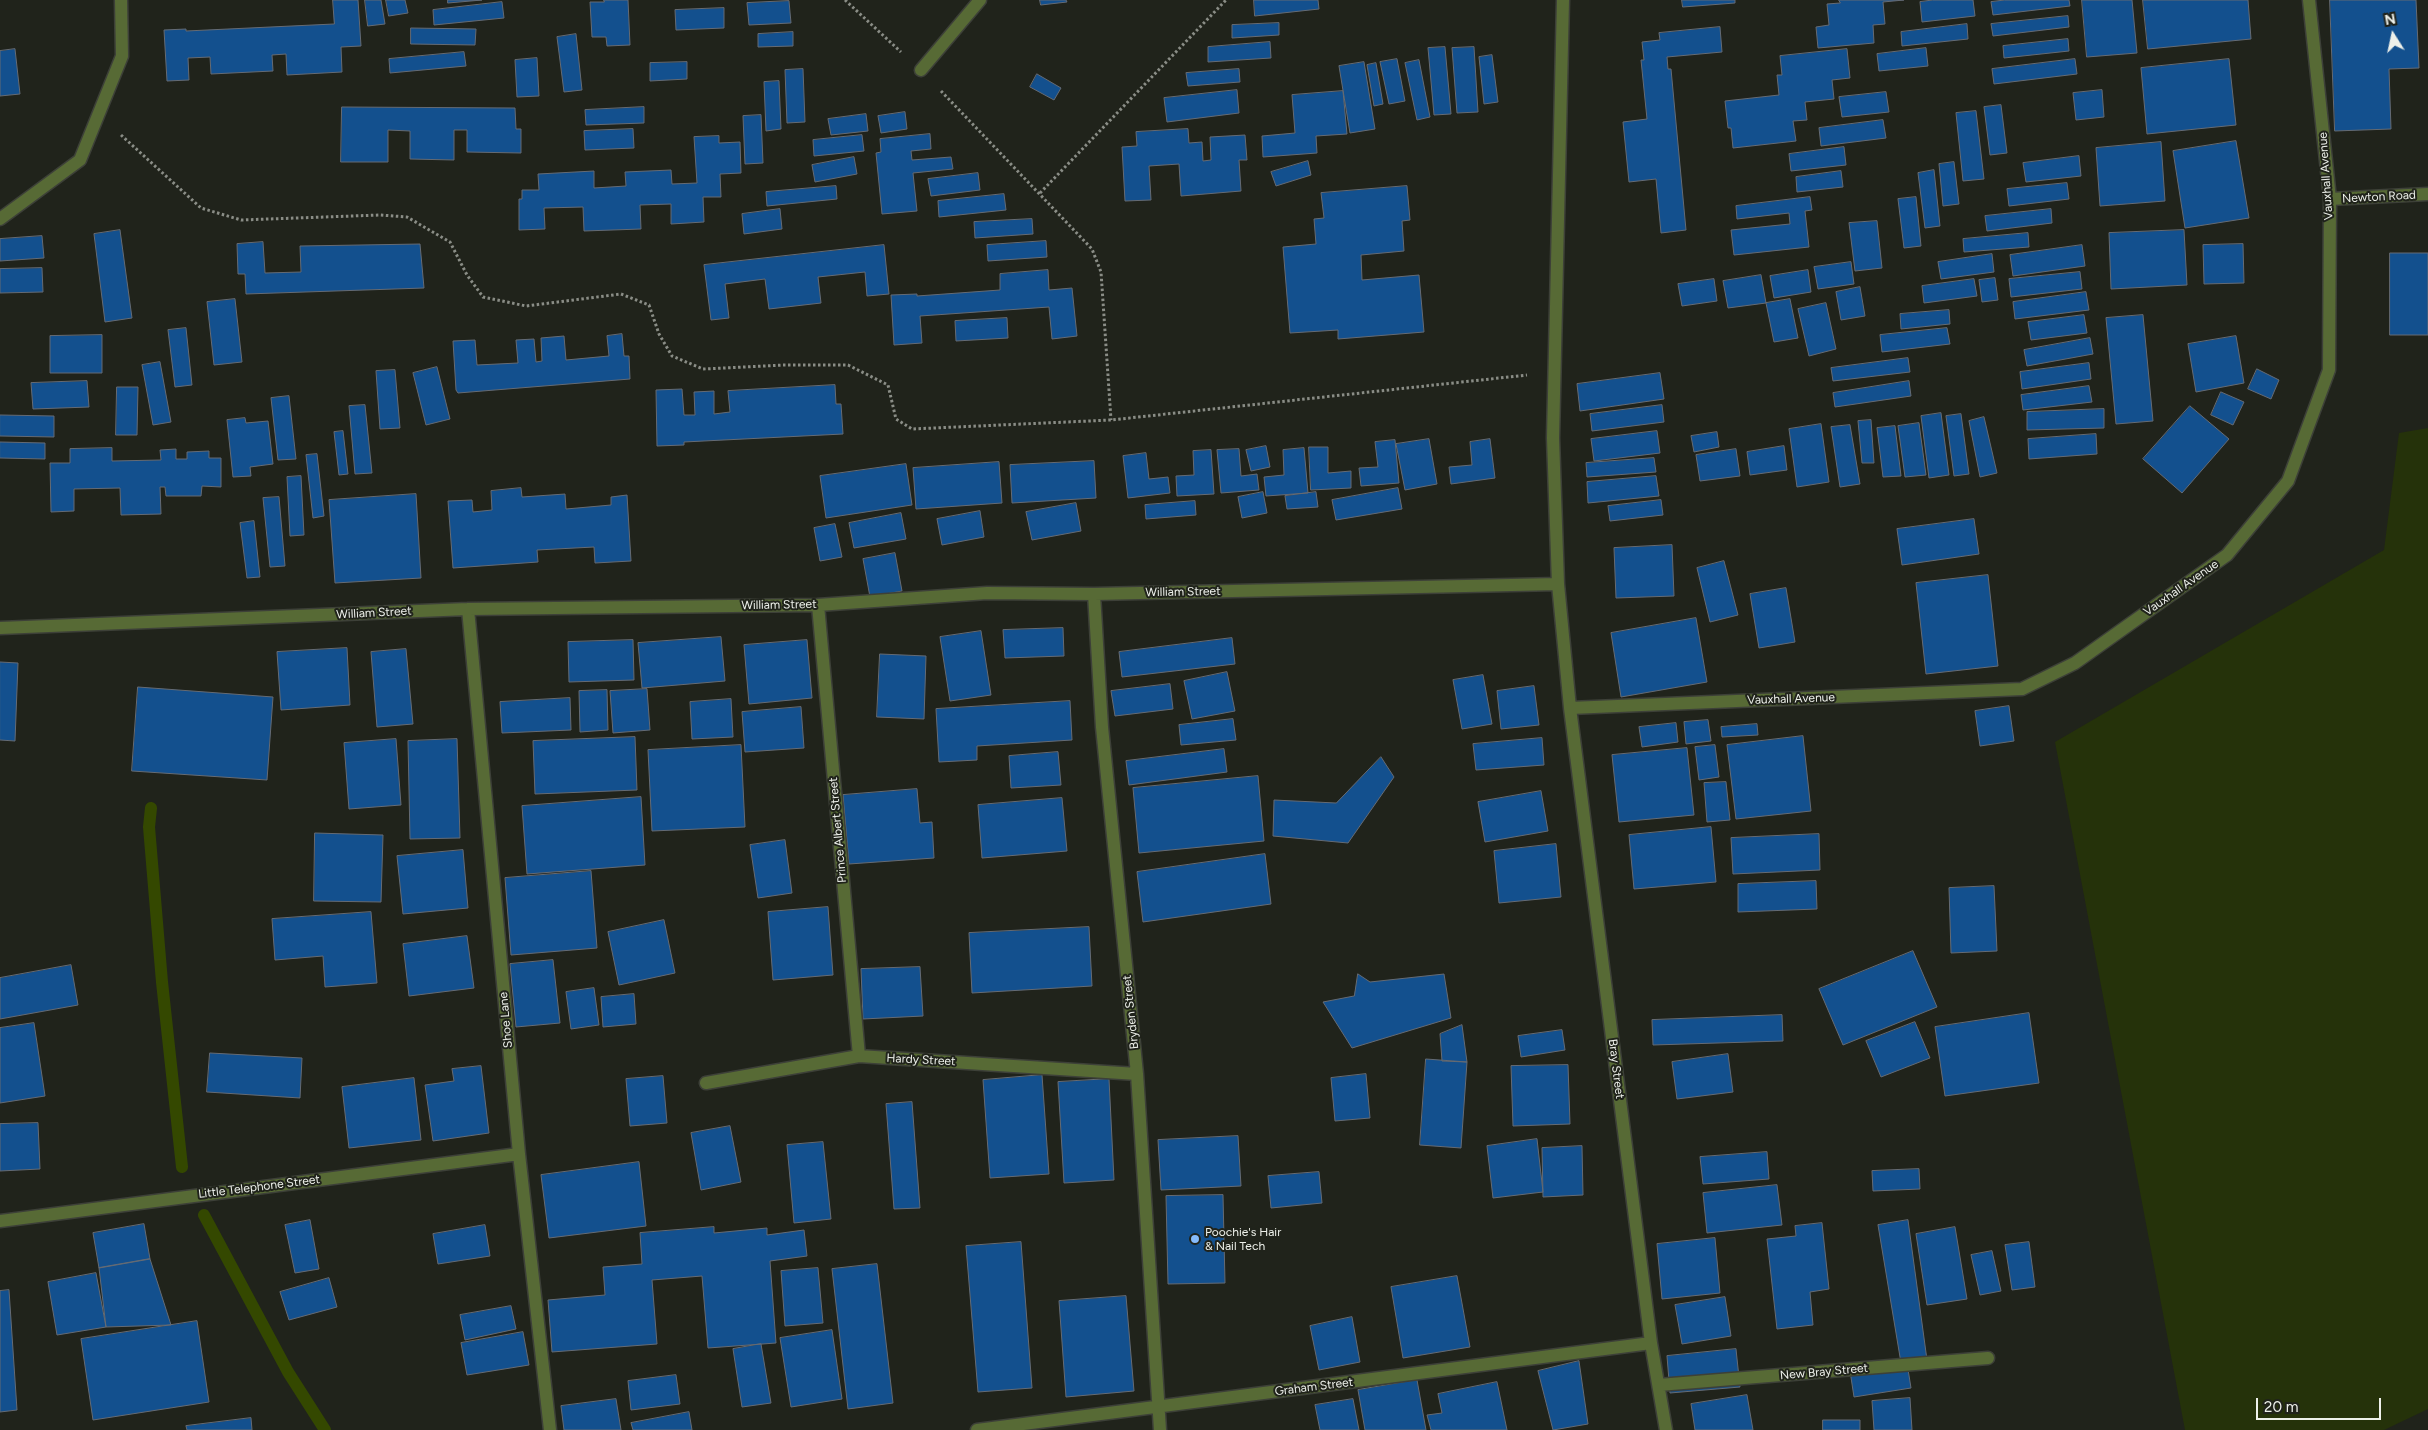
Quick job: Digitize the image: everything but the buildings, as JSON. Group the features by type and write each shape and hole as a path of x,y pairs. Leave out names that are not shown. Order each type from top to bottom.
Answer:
{"street":[{"path":"0,219 80,160 122,56 121,0"},
{"path":"920,70 980,0"},
{"name":"Bray Street","path":"1563,0 1554,438 1558,584 1570,708 1651,1343 1666,1430"},
{"name":"Vauxhall Avenue","path":"1570,708 2022,690 2075,663 2228,555 2288,481 2329,370 2330,199 2309,0"},
{"name":"Newton Road","path":"2330,199 2428,194"},
{"name":"William Street","path":"0,628 468,609 818,605 987,593 1094,594 1558,584"},
{"name":"Bryden Street","path":"1094,594 1102,727 1137,1074 1160,1430"},
{"name":"Prince Albert Street","path":"818,605 859,1056"},
{"name":"Shoe Lane","path":"468,609 519,1154 550,1430"},
{"name":"Hardy Street","path":"706,1083 859,1056 1137,1074"},
{"name":"Little Telephone Street","path":"0,1220 519,1154"},
{"name":"Graham Street","path":"977,1430 1651,1343"},
{"name":"New Bray Street","path":"1659,1385 1988,1358"}],"path":[{"path":"845,0 920,70 1092,249 1102,272 1111,420"},
{"path":"1040,193 1226,0"},
{"path":"98,115 201,208 240,220 380,215 408,217 450,242 467,275 483,297 526,306 621,294 649,305 659,334 672,356 703,369 785,365 848,365 888,385 896,420 912,429 1111,420 1555,371"}],"green space":[{"path":"2428,428 2428,1409 2384,1430 2185,1430 2055,742 2384,550 2399,433"}],"waterway":[{"path":"151,808 149,827 162,982 182,1167"},
{"path":"204,1215 288,1372 325,1430"}],"place":[{"name":"Poochie's Hair & Nail Tech","path":"1195,1239"}]}
